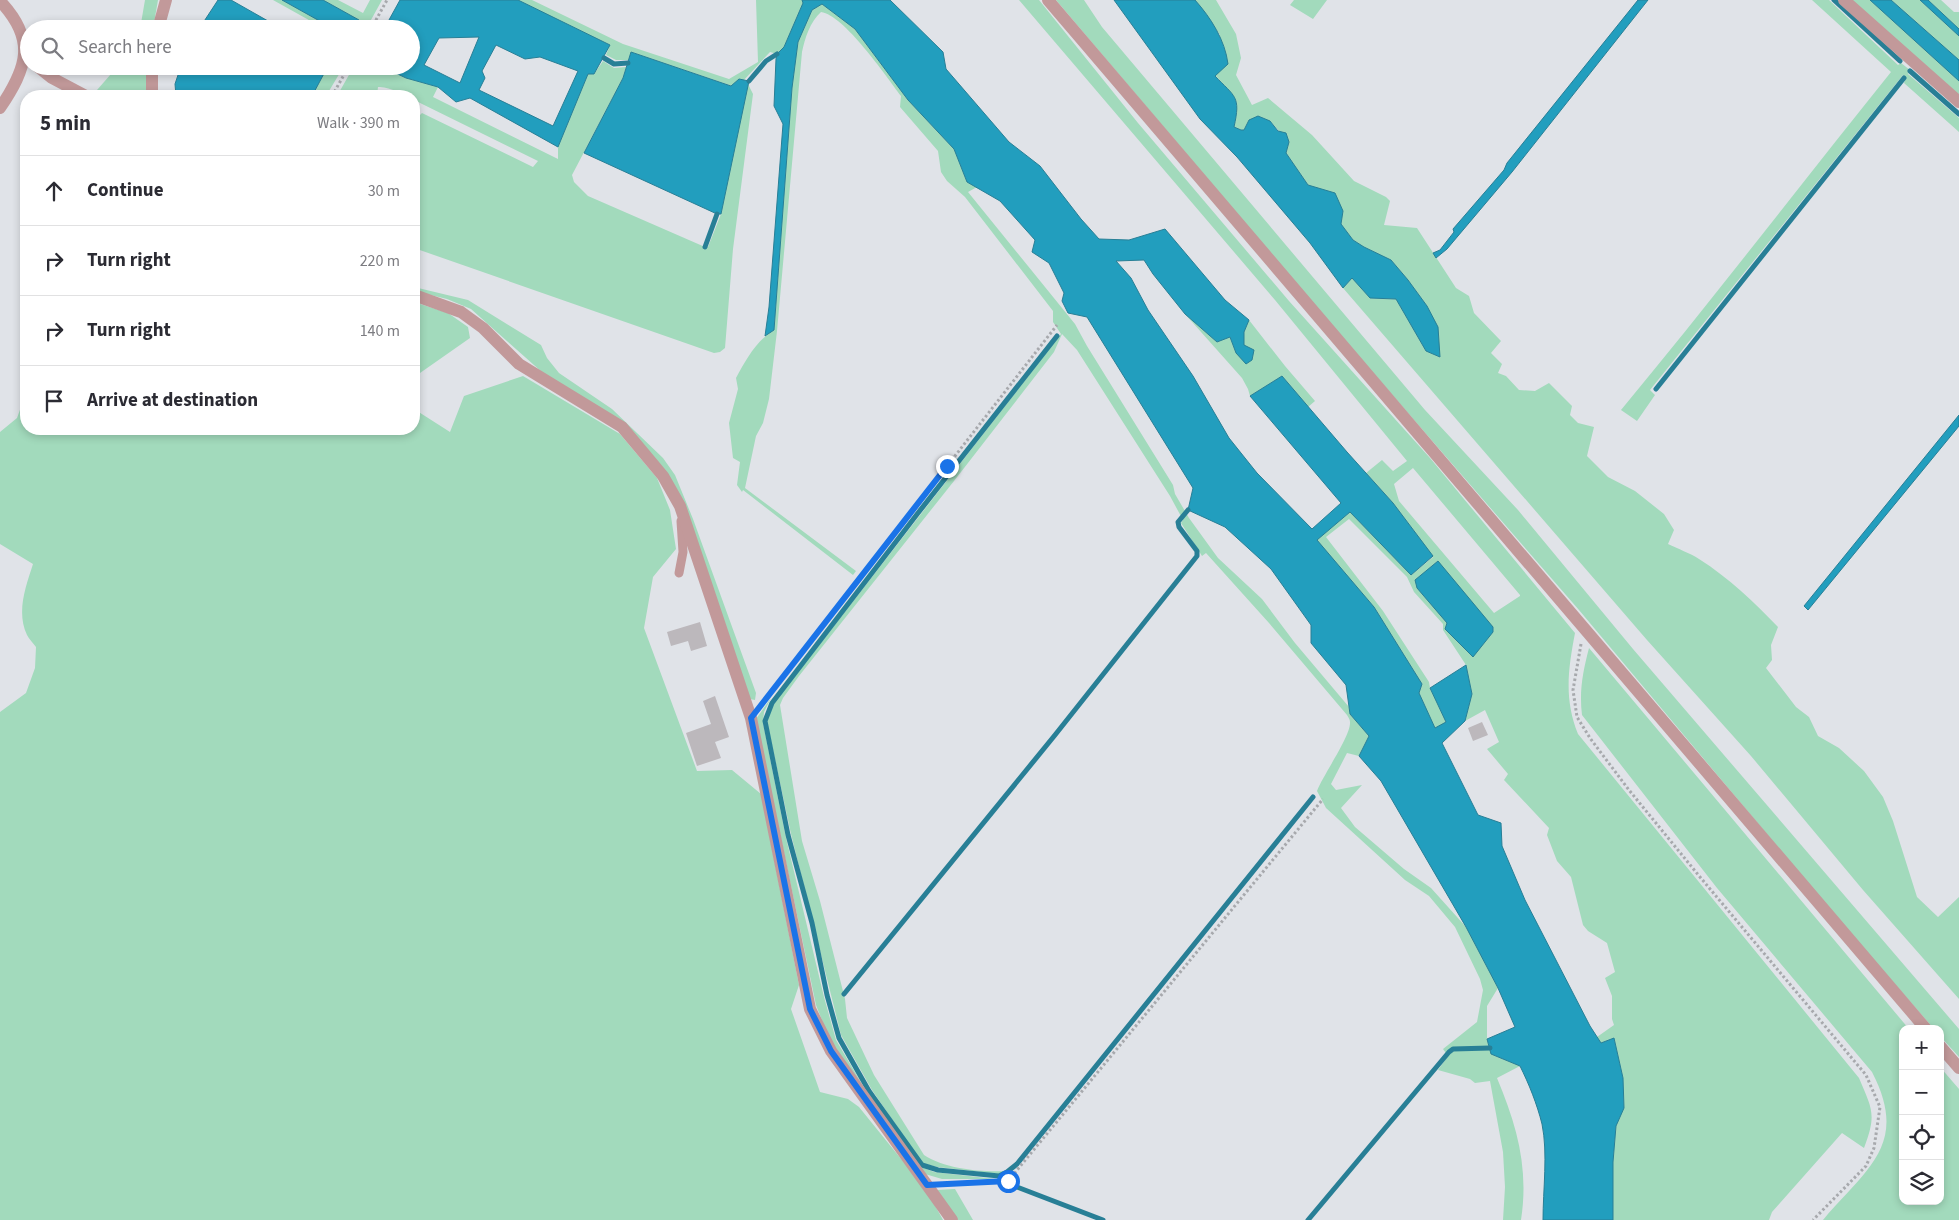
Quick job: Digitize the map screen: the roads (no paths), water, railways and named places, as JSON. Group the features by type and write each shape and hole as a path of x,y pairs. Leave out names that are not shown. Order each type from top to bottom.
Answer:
{"street":[{"path":"160,20 166,0"},
{"path":"1048,0 1923,1025"},
{"path":"1844,0 1959,102"},
{"path":"0,1 20,28"},
{"path":"0,108 20,75"},
{"path":"48,75 75,90"},
{"path":"152,75 152,90"},
{"path":"420,297 461,312 483,328 519,364 622,427 663,476 680,506 751,718 810,1009 831,1051 952,1220"},
{"path":"1944,1051 1959,1068"}],"lane":[{"path":"679,573 683,552 680,506"}],"water":[{"path":"218,0 231,0 266,20 205,20"},
{"path":"282,0 323,0 359,20 318,20"},
{"path":"400,0 518,0 610,45 594,74 588,74 558,147 470,98 456,102 438,87 400,75 420,75 420,20 389,20","holes":["479,37 460,83 424,65 439,38","496,45 525,59 540,57 578,71 553,126 479,90 485,78 482,71"]},
{"path":"802,0 890,0 943,52 946,69 1009,142 1040,166 1099,239 1129,240 1165,229 1225,300 1249,320 1244,332 1244,345 1254,350 1252,360 1246,364 1236,353 1230,337 1217,342 1185,314 1144,260 1116,261 1131,278 1148,310 1193,376 1229,438 1257,473 1312,529 1341,503 1250,396 1282,376 1393,503 1433,556 1411,575 1350,512 1317,540 1374,607 1422,684 1419,693 1435,728 1446,722 1430,688 1466,665 1472,694 1465,721 1442,743 1478,815 1501,823 1502,846 1525,900 1590,1026 1601,1043 1614,1038 1623,1078 1624,1108 1616,1126 1613,1162 1613,1220 1543,1220 1545,1147 1538,1109 1520,1066 1491,1054 1487,1039 1515,1027 1498,988 1466,927 1381,781 1359,756 1369,736 1350,714 1346,685 1311,643 1311,625 1271,569 1225,527 1188,510 1193,488 1087,317 1068,313 1062,301 1064,293 1049,263 1032,252 1035,240 1000,201 967,182 954,149 908,100 855,29 822,4 812,10 798,42 792,88 774,330 765,336 769,307 783,124 774,106 776,59 777,54 784,47 803,3"},
{"path":"1114,0 1195,0 1212,22 1224,46 1228,64 1215,76 1235,98 1237,109 1234,127 1244,130 1249,120 1258,116 1270,121 1278,131 1286,133 1289,142 1286,153 1308,185 1335,193 1343,211 1341,224 1353,240 1391,260 1427,306 1438,327 1440,357 1426,351 1396,299 1370,298 1352,278 1343,288 1310,243 1237,157 1200,119"},
{"path":"1638,0 1648,0 1512,172 1447,249 1436,258 1433,253 1440,250 1454,232 1453,229 1504,170 1507,163"},
{"path":"1870,0 1891,0 1959,60 1959,81"},
{"path":"1920,0 1928,0 1959,29 1959,36"},
{"path":"631,52 731,86 739,79 749,81 721,214 717,214 584,153 623,78"},
{"path":"178,75 323,75 315,90 176,90"},
{"path":"1959,415 1959,426 1808,610 1804,606"},
{"path":"1438,561 1493,627 1493,632 1473,657 1445,629 1447,623 1417,588 1415,580"}],"waterway":[{"path":"1834,0 1900,61"},
{"path":"749,81 766,61 777,54"},
{"path":"604,58 614,64 628,63"},
{"path":"1910,71 1959,114"},
{"path":"1656,389 1904,78"},
{"path":"705,247 717,214"},
{"path":"1057,336 772,703 765,721 788,835 812,923 827,995 839,1038 869,1091 922,1165 938,1170 999,1176 1017,1164 1313,797"},
{"path":"844,994 1055,735 1197,556 1197,551 1179,527 1178,522 1188,510"},
{"path":"1308,1220 1449,1052 1453,1049 1490,1048"},
{"path":"1017,1187 1103,1220"}]}
